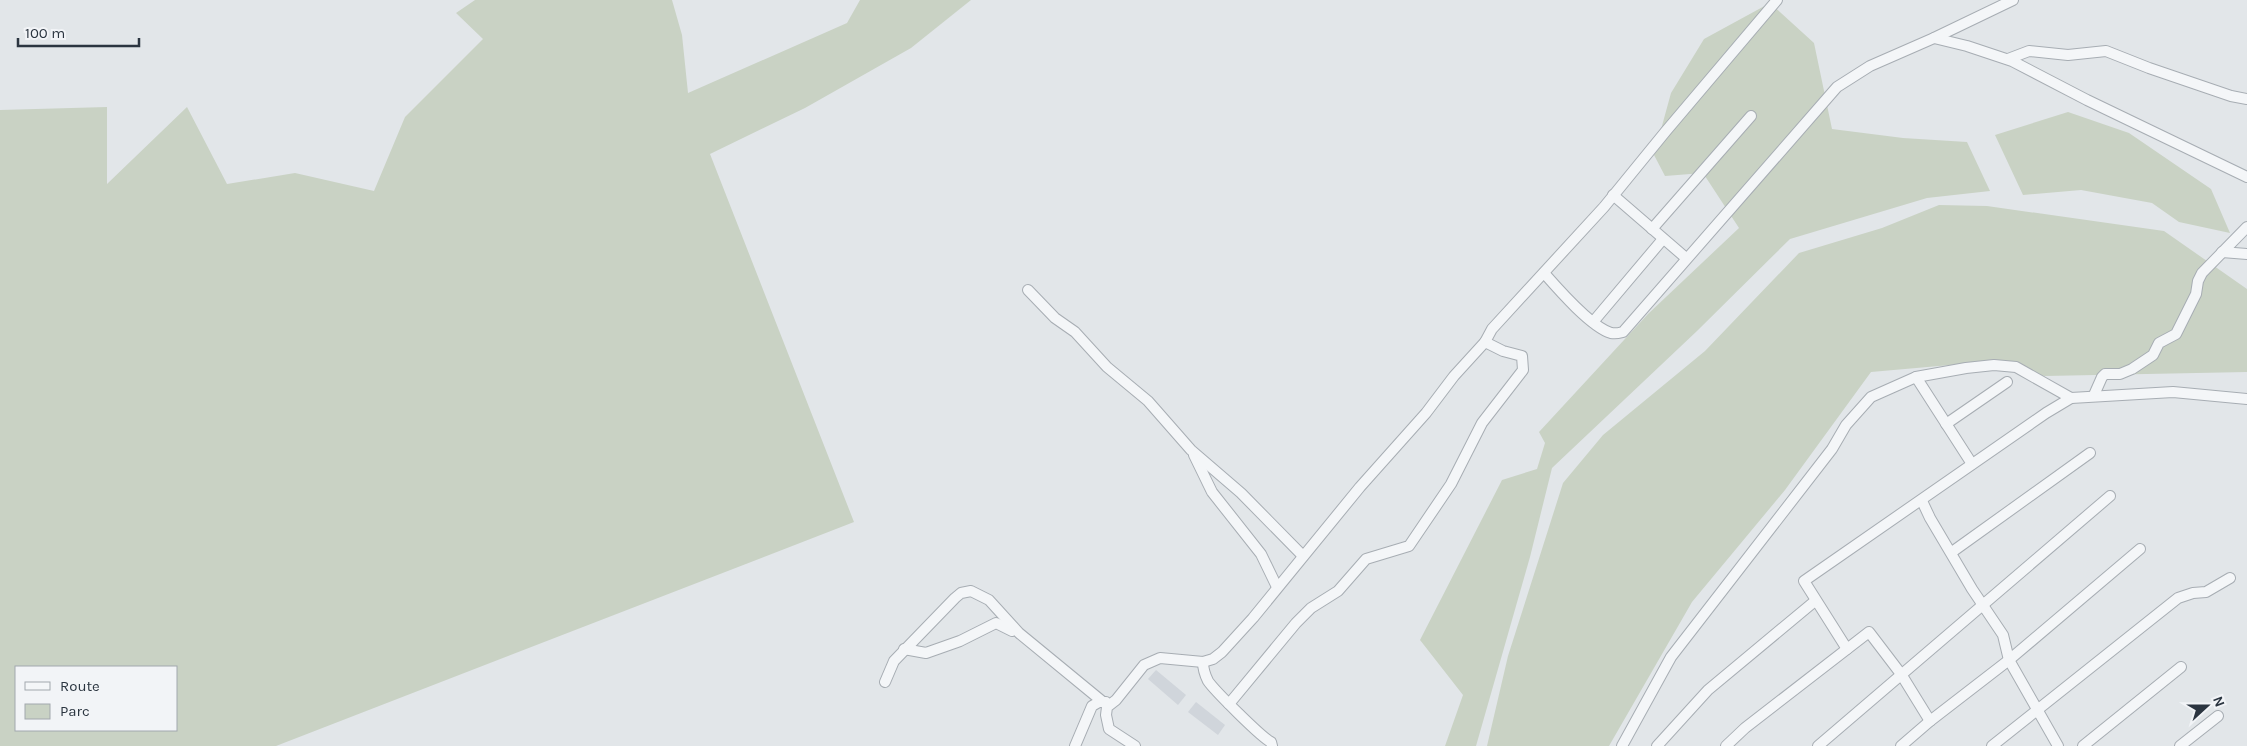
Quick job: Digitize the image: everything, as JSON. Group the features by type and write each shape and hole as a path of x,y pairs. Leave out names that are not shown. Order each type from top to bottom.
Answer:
{"street":[{"path":"1075,746 1092,706 1107,703 1138,672 1151,662 1167,658 1202,662 1213,659 1222,652 1426,413 1454,376 1485,342 1492,330 1613,195 1777,0"},
{"path":"1544,273 1593,322 1613,334 1623,332 1837,87 1870,66 2013,0"},
{"path":"1934,38 2008,59 2247,177"},
{"path":"2008,59 2029,51 2068,55 2106,51 2231,96 2247,99"},
{"path":"1652,229 1751,116"},
{"path":"1613,195 1686,258"},
{"path":"2094,395 2104,376 2120,374 2132,369 2153,355 2159,343 2176,334 2196,294 2198,281 2209,265 2247,227"},
{"path":"1593,322 1663,239"},
{"path":"2222,252 2247,254"},
{"path":"1028,290 1054,318 1075,332 1107,368 1148,401 1191,450 1241,493 1303,556"},
{"path":"1230,704 1289,631 1311,608 1338,591 1366,560 1409,546 1418,534 1460,468 1482,423 1523,370 1522,356 1503,351 1485,342"},
{"path":"1622,746 1671,657 1832,449 1846,424 1871,397 1916,377 1966,368 2007,365 2024,370 2072,398"},
{"path":"1916,377 1972,464"},
{"path":"1946,424 2006,382"},
{"path":"1847,649 1804,582 2046,413 2072,398 2094,395 2173,392 2247,399"},
{"path":"1191,450 1212,492 1261,554 1277,588"},
{"path":"1952,552 2090,453"},
{"path":"1818,746 2110,496"},
{"path":"1922,501 1972,589 1984,604 2003,635 2009,660 2058,746"},
{"path":"1901,746 1930,720 2009,660 2140,549"},
{"path":"1992,746 2178,598 2192,593 2206,592 2230,578"},
{"path":"885,682 894,661 904,649 955,598 966,591 976,592 988,600 1019,633 1107,703"},
{"path":"1657,746 1708,690 1815,601"},
{"path":"904,649 926,653 996,624 1019,633"},
{"path":"1726,746 1745,728 1870,632 1901,674 1930,720"},
{"path":"1202,662 1208,681 1218,694 1272,746"},
{"path":"2084,746 2181,667"},
{"path":"1107,703 1106,711 1109,729 1135,746"},
{"path":"2180,746 2218,716"}],"shaded area":[{"path":"1156,670 1186,695 1178,705 1148,679"},
{"path":"1196,702 1225,725 1218,735 1188,712"}],"green space":[{"path":"475,0 672,0 682,35 688,93 847,23 860,0 971,0 911,48 805,108 710,154 854,522 276,746 0,746 0,110 107,107 107,184 187,107 227,184 295,173 374,191 405,117 483,39 456,13"},
{"path":"1770,3 1814,43 1832,129 1903,138 1967,142 1990,191 1927,198 1790,239 1697,331 1552,468 1530,557 1476,746 1445,746 1463,695 1420,640 1502,480 1537,469 1545,443 1539,432 1648,314 1739,228 1703,173 1665,176 1654,155 1671,93 1704,39"},
{"path":"2068,112 2129,133 2211,189 2230,233 2179,222 2152,203 2081,190 2023,195 1995,135"},
{"path":"1939,205 1987,206 2164,231 2247,289 2247,372 2045,376 1973,363 1871,372 1785,490 1692,602 1609,746 1487,746 1508,656 1563,483 1603,435 1705,351 1799,253 1882,228"}]}
